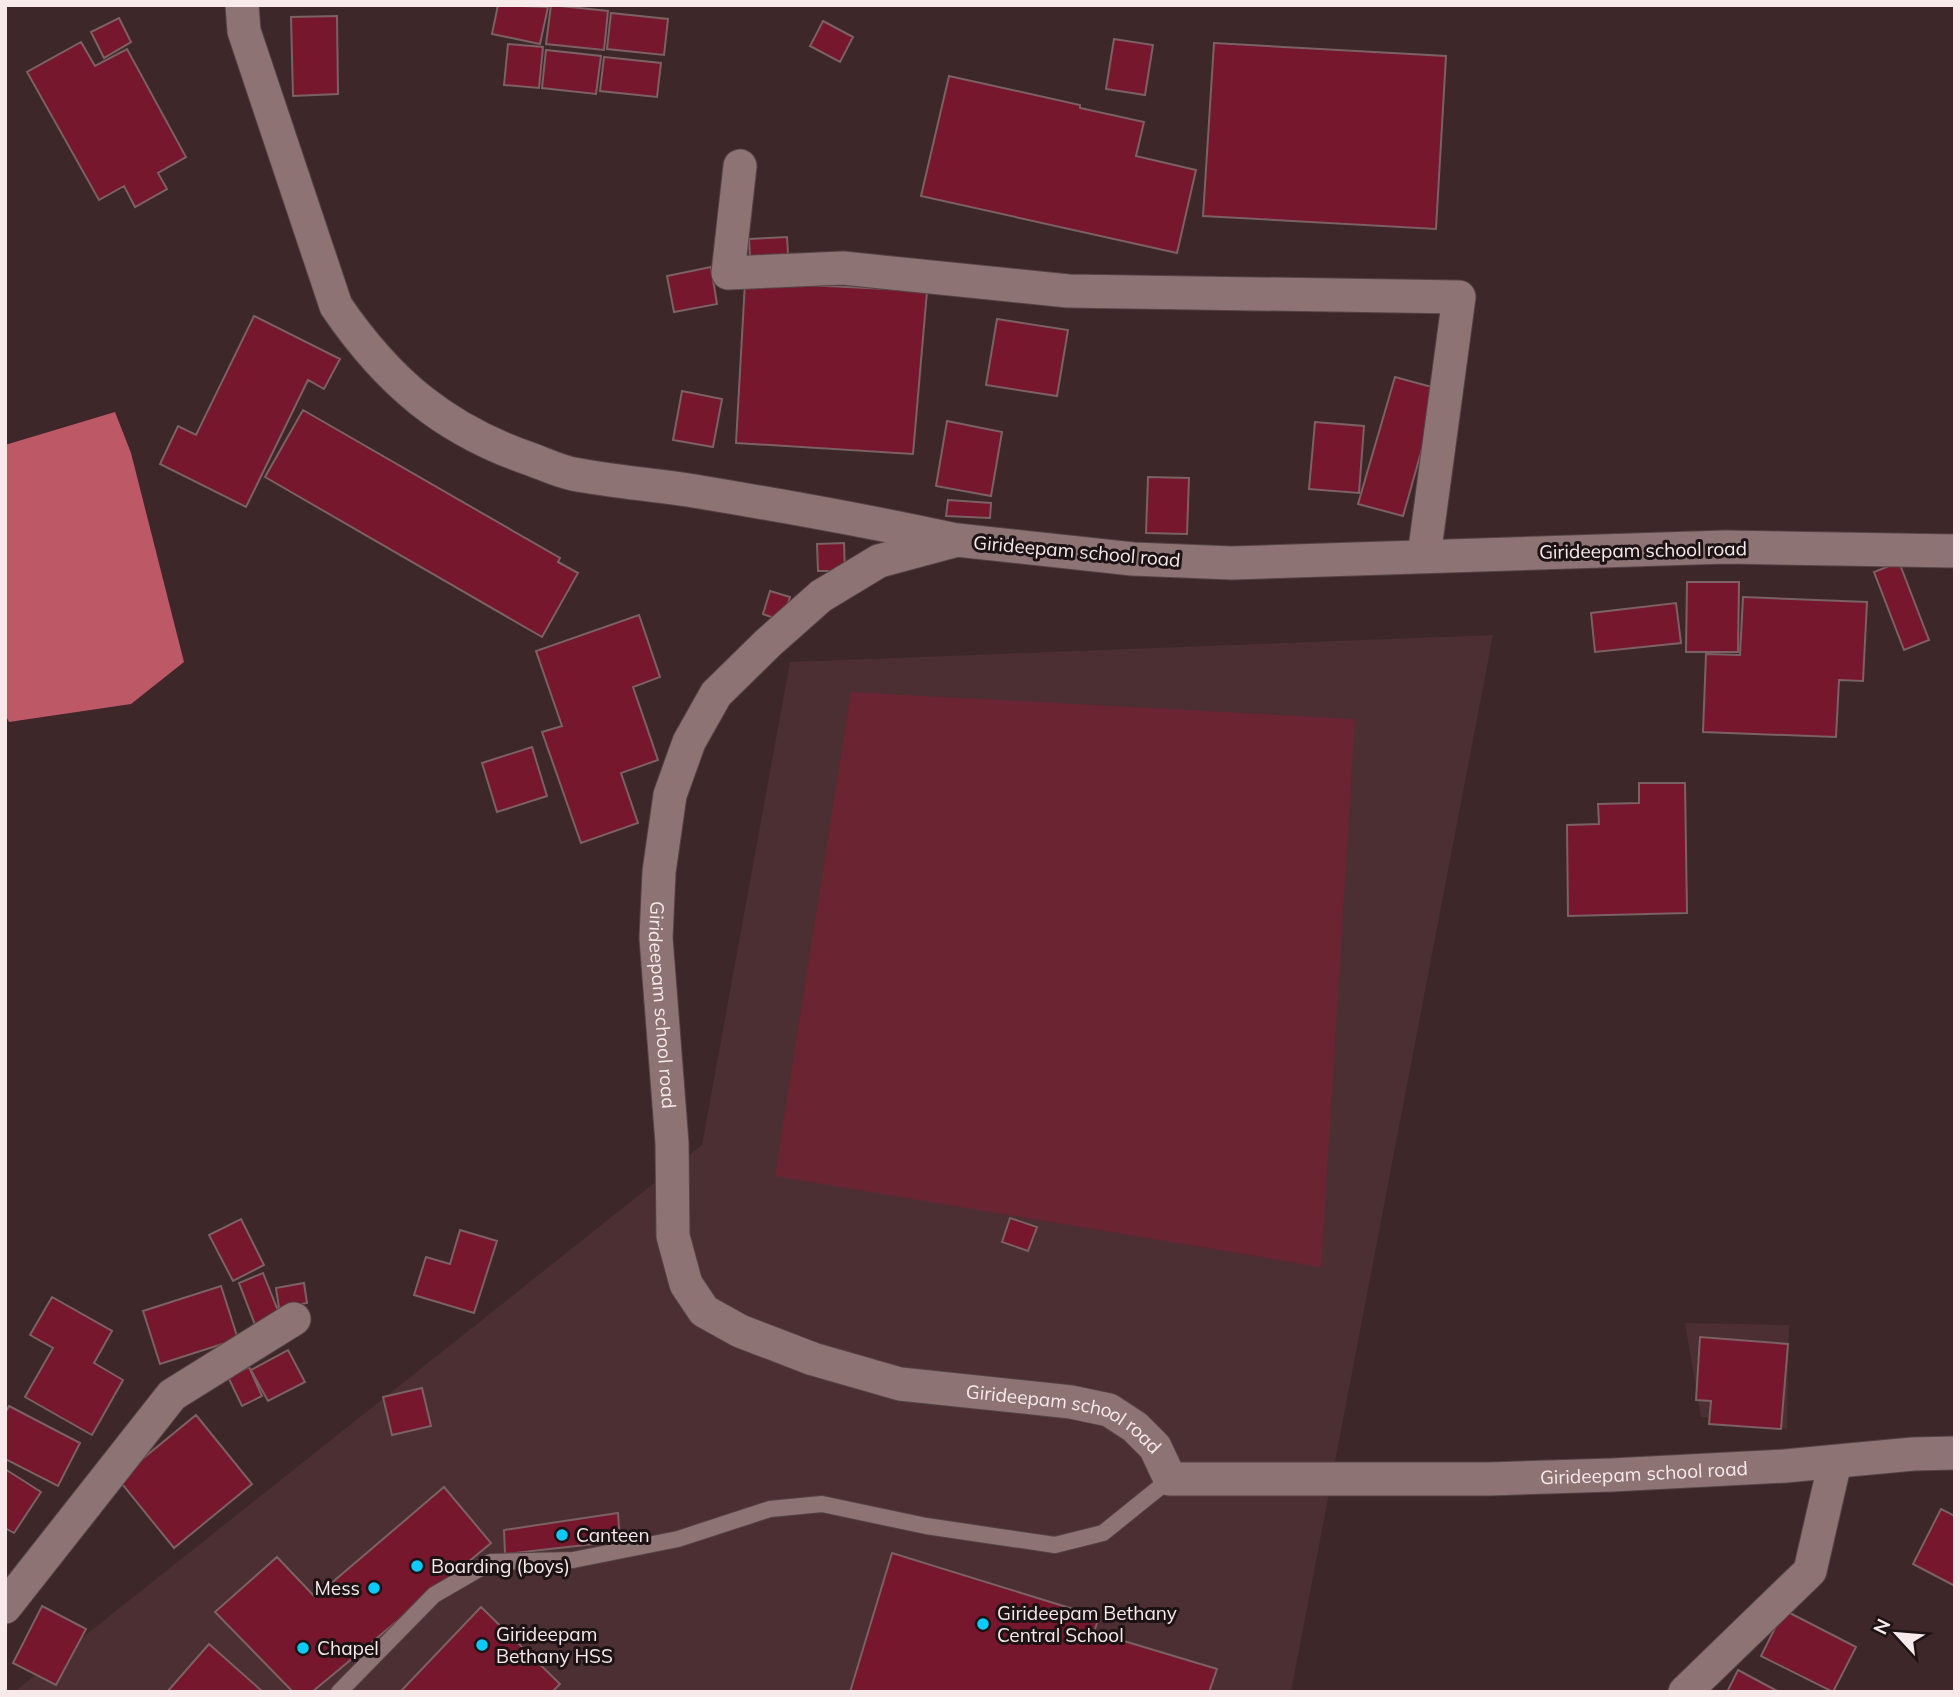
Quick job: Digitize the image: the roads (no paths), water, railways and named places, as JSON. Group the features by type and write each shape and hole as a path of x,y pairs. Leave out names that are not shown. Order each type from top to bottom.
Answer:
{"street":[{"path":"242,5 244,31 336,306 362,344 398,381 445,420 503,450 571,474 709,493 957,540"},
{"path":"740,166 728,273 843,268 1068,291 1459,297 1424,556"},
{"name":"Girideepam school road","path":"1955,551 1725,547 1232,563 1133,559 957,540 879,561 821,596 716,694 689,742 670,795 659,872 656,938 673,1143 673,1236 686,1284 704,1311 740,1331 813,1359 900,1384 1070,1402 1109,1410 1135,1427 1155,1447 1170,1479 1488,1479 1612,1475 1955,1453"},
{"path":"5,1607 172,1395 294,1319"},
{"path":"1685,1692 1810,1572 1835,1462"}],"lane":[{"path":"339,1692 434,1595 491,1562 573,1560 678,1539 770,1509 822,1504 926,1526 1055,1545 1103,1533 1170,1479"}],"place":[{"name":"Canteen","path":"562,1535"},
{"name":"Boarding (boys)","path":"417,1566"},
{"name":"Mess","path":"374,1588"},
{"name":"Girideepam Bethany Central School","path":"983,1624"},
{"name":"Girideepam Bethany HSS","path":"482,1645"},
{"name":"Chapel","path":"303,1648"}]}
